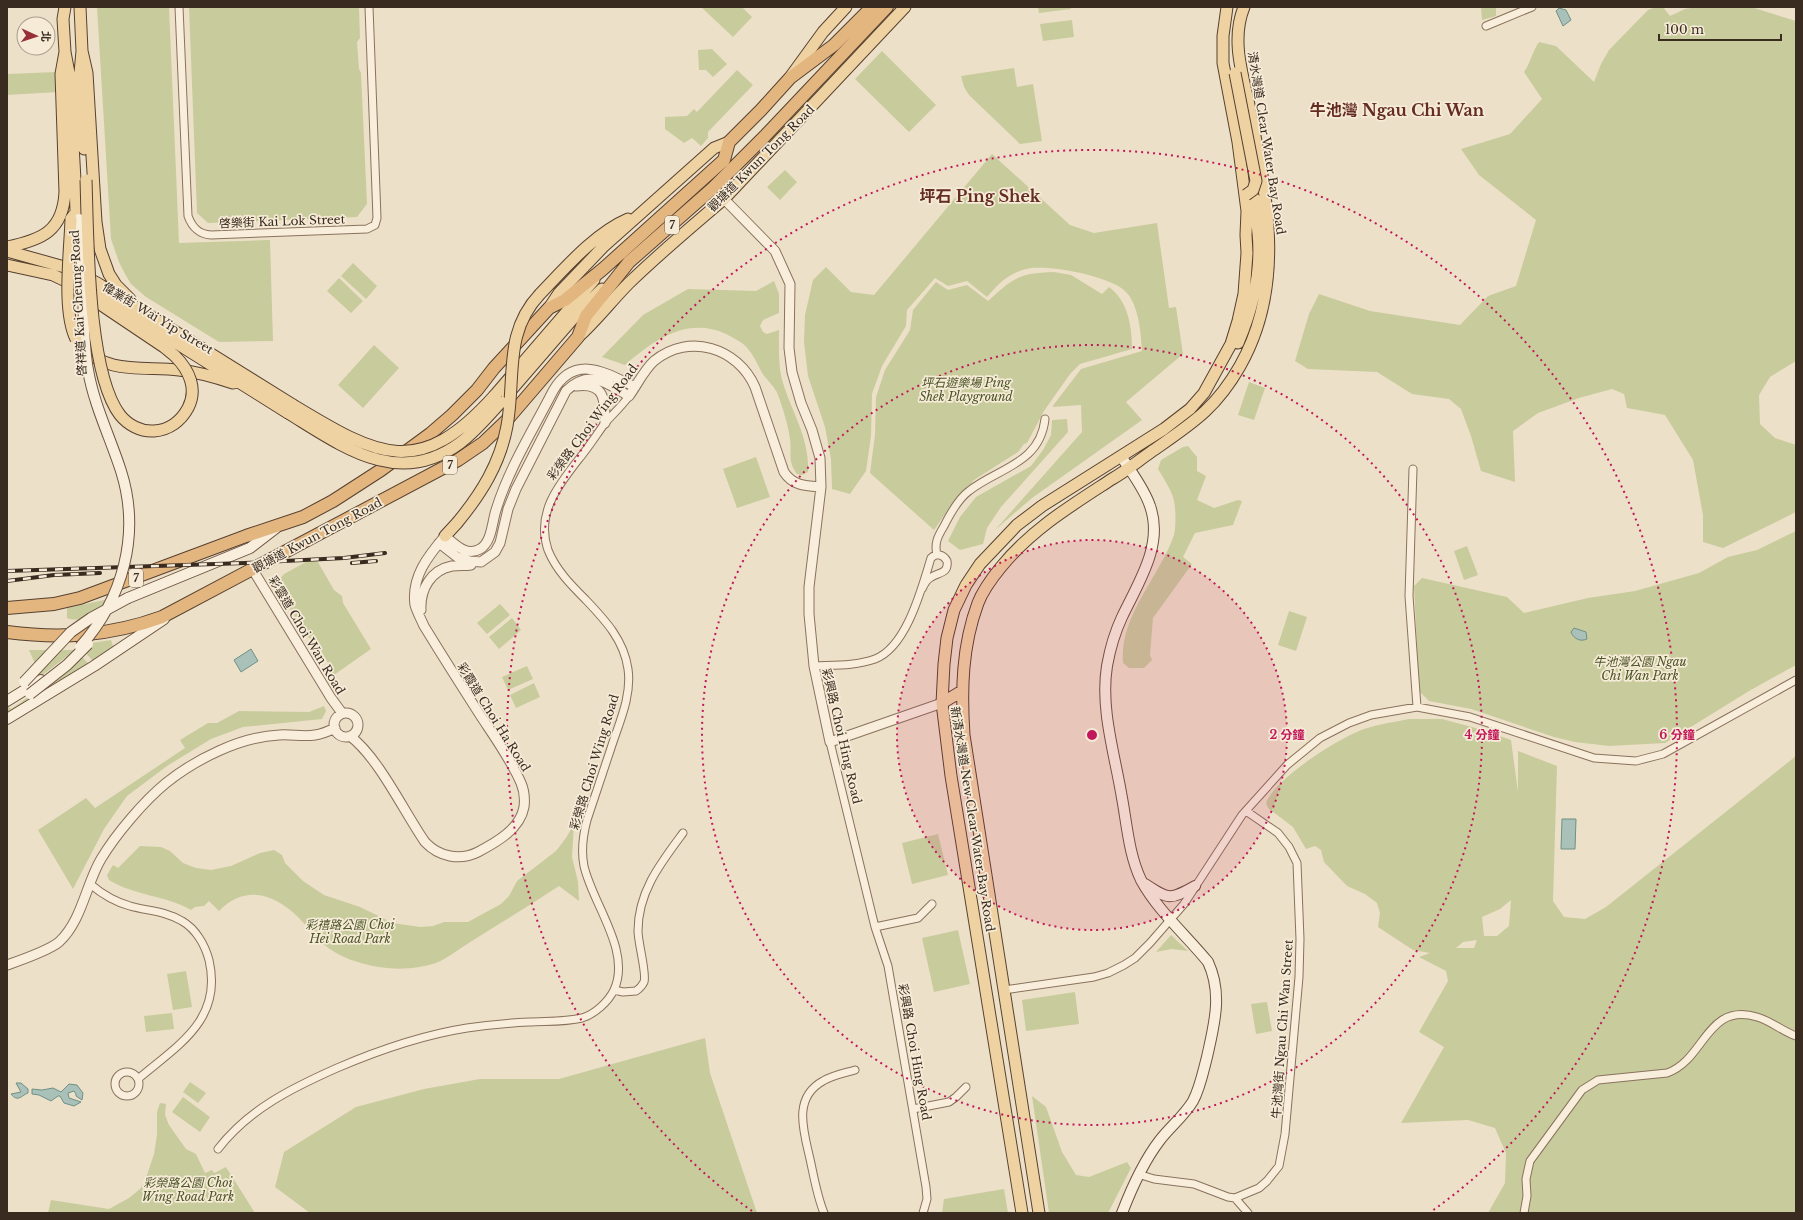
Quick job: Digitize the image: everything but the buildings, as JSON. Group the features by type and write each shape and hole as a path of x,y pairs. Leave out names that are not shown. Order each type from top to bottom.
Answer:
{"highway":[{"name":"7","path":"790,78 834,45 872,7"},
{"name":"觀塘道 Kwun Tong Road","path":"7,632 54,636 80,636 131,627 153,621 253,570 291,548 458,460 477,447 506,421 578,337 586,316 630,262 713,188 784,117 887,7"},
{"path":"872,24 896,7"},
{"name":"觀塘道 Kwun Tong Road","path":"7,608 54,604 80,598 239,538 303,517 339,497 381,470 434,430 471,396 494,368 549,308 565,300 603,269 724,160 729,142 790,78"}],"main road":[{"name":"啓祥道 Kai Cheung Road","path":"7,701 58,668 91,634 102,618 113,596 124,569 128,550 130,519 126,488 94,395 84,342 79,219 76,212 69,73 65,52 63,19 65,7"},
{"name":"啓祥道 Kai Cheung Road","path":"7,709 52,677 93,639 115,605 130,566 134,526 132,497 126,471 98,394 92,351 92,306 80,73 82,51 80,7"},
{"name":"觀塘道 Kwun Tong Road","path":"790,78 822,32 846,7"},
{"name":"觀塘道 Kwun Tong Road","path":"578,337 596,320 628,284 724,199 905,7"},
{"name":"清水灣道 Clear Water Bay Road","path":"1129,468 1186,429 1207,411 1225,390 1250,347 1262,313 1269,269 1269,243 1264,195 1240,62 1238,36 1244,7"},
{"path":"1204,393 1231,344 1244,294 1247,254 1247,211 1244,184 1223,63 1226,9"},
{"path":"1207,411 1242,347 1258,293 1264,255 1260,212 1254,198 1246,195 1253,190 1256,181 1232,54 1238,36"},
{"path":"82,51 87,73 96,222 100,249 104,262 116,285 148,315"},
{"path":"7,246 30,242 52,230 60,218 63,209 65,192 61,74 65,52"},
{"name":"觀塘道 Kwun Tong Road","path":"549,308 559,293 604,247 714,148 729,142"},
{"path":"76,212 71,219 68,299 70,325 76,339 86,351 99,360 115,366 190,371 247,387"},
{"path":"442,539 473,504 486,484 499,456 509,415 515,336 523,317 540,294 599,238 613,227 640,214"},
{"name":"偉業街 Wai Yip Street","path":"7,250 68,268 226,363 291,409"},
{"path":"576,308 630,262"},
{"name":"偉業街 Wai Yip Street","path":"7,265 43,271 114,304 247,387 291,409"},
{"path":"291,409 333,440 371,459 381,462 408,463 432,458 455,447 474,431 498,398 576,308 603,269"},
{"path":"78,286 103,306 158,342 176,356 184,365 191,380 192,395 188,409 174,424 160,430 145,430 134,426 124,419 112,400 100,363 92,306"},
{"path":"1122,1213 1138,1174 1160,1139 1194,1100 1204,1069 1215,1022 1217,1003 1213,972 1208,962 1159,907 1142,882 1137,871 1130,843 1111,740 1106,695 1107,666 1116,633 1145,570 1153,543 1154,531 1151,507 1139,484 1121,456 1164,429 1190,408 1222,372 1229,361 1245,326 1258,293"},
{"name":"新清水灣道 New Clear Water Bay Road","path":"1022,1213 951,776 942,703 947,638 954,610 966,585 980,564 1017,525 1042,506 1121,456"},
{"name":"新清水灣道 New Clear Water Bay Road","path":"1039,1213 970,784 964,735 962,690 964,653 978,602 986,586 1020,545 1052,518 1129,468"},
{"path":"7,696 24,682 70,632 91,618 128,598 250,548 279,525"},
{"path":"7,719 132,642 172,612"},
{"path":"942,703 962,690"},
{"path":"1142,882 1165,896 1175,896 1195,886"}],"street":[{"name":"啓樂街 Kai Lok Street","path":"179,7 188,216 194,228 202,233 211,235 367,229 375,225 378,218 369,7"},
{"path":"1486,26 1532,7"},
{"name":"彩興路 Choi Hing Road","path":"724,199 775,251 790,284 789,348 792,372 818,451 821,487 809,587 814,666 830,742 875,926 888,966 927,1193 923,1213"},
{"name":"彩榮路 Choi Wing Road","path":"218,1149 229,1134 243,1121 270,1102 302,1084 372,1054 403,1043 462,1029 530,1022 568,1020 583,1017 594,1012 604,1003 614,990 618,966 616,947 587,875 583,855 583,838 587,820 624,706 628,691 628,671 624,653 616,635 601,616 560,572 548,549 545,534 547,509 554,493 605,423 629,396 654,361 672,352 688,347 704,347 729,356 749,375 782,468 787,477 799,485 821,487"},
{"path":"442,539 467,551 476,550 484,546 489,537 506,484 553,391 561,380 570,373 586,368 597,369 629,396"},
{"path":"424,626 421,600 425,585 429,580 441,570 448,567 468,566 481,562 491,556 498,548 516,488 562,396 570,387 580,380 590,378 610,380 635,387"},
{"path":"570,387 586,385 598,389 605,401 605,423"},
{"path":"814,666 858,663 876,658 889,648 903,633 911,619 934,556 935,545 938,537 961,500 968,492 978,485 1026,457 1040,439 1044,429 1045,420"},
{"path":"1413,469 1409,596 1416,707"},
{"path":"442,539 462,559 481,562"},
{"name":"彩霞道 Choi Ha Road","path":"335,728 342,736 350,736 356,741 375,764 426,842 437,852 450,856 463,857 473,854 503,836 517,823 524,806 524,794 521,783 506,756 424,626 416,607 414,594 416,582 425,560 442,539"},
{"path":"922,589 928,579 947,569 948,564 946,559 942,556 934,556"},
{"name":"彩雲道 Choi Wan Road","path":"253,570 333,701 342,713"},
{"path":"1004,990 1066,982 1108,973 1135,958 1171,920 1246,811 1287,765 1320,738 1349,722 1371,715 1416,707 1470,717 1586,756 1636,761 1663,754 1796,680"},
{"path":"830,742 942,703"},
{"path":"7,965 24,959 58,942 69,930 101,859 140,808 167,783 219,752 250,739 278,735 316,735 335,728 336,719 342,713 350,713 358,720 357,730 350,736"},
{"name":"牛池灣街 Ngau Chi Wan Street","path":"1235,1198 1259,1188 1267,1181 1279,1166 1286,1134 1299,977 1300,939 1297,863 1289,847 1278,833 1246,811"},
{"path":"614,990 623,992 636,991 645,981 638,937 642,902 653,875 682,833"},
{"path":"90,884 118,902 129,906 162,912 182,920 198,935 208,957 212,984 210,997 200,1022 192,1033 138,1079"},
{"path":"875,926 918,918 932,904"},
{"path":"1524,1213 1527,1196 1526,1179 1530,1162 1582,1090 1589,1084 1598,1080 1667,1073 1676,1070 1684,1063 1713,1026 1732,1015 1758,1017 1796,1036"},
{"path":"824,1213 803,1130 803,1107 808,1095 819,1083 832,1076 855,1070"},
{"path":"913,1109 949,1102 966,1087"},
{"path":"1138,1174 1154,1179 1194,1184 1228,1197 1235,1198 1248,1213"}],"green space":[{"path":"97,7 169,7 179,243 270,240 273,341 219,342 146,297 131,284 125,274 111,239"},
{"path":"189,7 359,7 360,38 357,42 359,69 361,73 367,204 357,217 208,223 197,213"},
{"path":"701,7 742,7 752,17 733,37"},
{"path":"1038,7 1070,7 1071,9 1039,13"},
{"path":"1481,7 1496,7 1496,16 1482,20"},
{"path":"1656,7 1663,7 1670,16 1685,9 1697,7 1751,7 1796,21 1796,361 1770,377 1759,395 1760,424 1775,438 1796,445 1796,512 1723,548 1703,542 1703,515 1693,460 1665,415 1627,408 1624,394 1612,389 1579,398 1538,413 1513,431 1515,482 1481,471 1471,436 1461,409 1449,399 1412,394 1377,372 1308,369 1295,361 1309,314 1319,294 1370,311 1460,325 1488,296 1516,286 1536,220 1479,175 1461,149 1510,134 1542,99 1524,72 1539,42 1556,46 1594,82 1601,64 1609,50 1648,10"},
{"path":"1072,20 1074,37 1043,41 1040,24"},
{"path":"712,49 727,64 713,77 706,70 699,70 698,50"},
{"path":"882,51 936,105 909,132 855,79"},
{"path":"1014,68 1017,87 1033,84 1042,141 1020,144 969,95 964,87 961,76"},
{"path":"737,70 753,85 708,132 708,138 701,146 692,138 684,143 665,129 665,117 687,116 694,109 697,112"},
{"path":"57,72 58,92 7,95 7,74"},
{"path":"992,154 1070,225 1094,233 1157,223 1169,308 1176,307 1183,354 1126,402 1142,420 1032,498 995,530 1082,432 1081,405 1052,407 1081,369 1142,351 1140,328 1136,311 1130,297 1125,291 1106,281 1092,276 1077,272 1048,268 1026,269 1014,273 1000,283 987,297 967,281 948,286 935,278 907,310 906,326 882,366 872,394 871,436 866,471 850,494 832,489 831,459 825,427 808,376 804,342 805,315 813,280 826,267 851,292 874,295"},
{"path":"785,170 797,182 780,200 767,187"},
{"path":"353,263 377,286 366,299 341,276"},
{"name":"坪石遊樂場 Ping Shek Playground","path":"1054,272 1071,275 1102,294 1109,287 1121,299 1128,315 1132,349 1080,364 1070,374 1044,411 1027,443 1024,444 1018,452 974,480 951,506 934,530 870,473 875,435 876,397 885,370 910,330 913,310 936,282 948,290 967,285 988,301 1017,278 1032,274"},
{"path":"339,278 363,301 351,313 327,291"},
{"path":"774,281 779,294 779,313 763,320 760,326 763,332 767,334 779,330 781,377 800,426 808,460 808,472 802,475 797,474 792,465 788,428 777,392 762,373 750,352 738,340 711,329 697,328 671,334 659,340 625,365 602,357 643,315 688,289 756,291"},
{"path":"374,345 399,368 363,408 338,385"},
{"path":"1249,382 1265,388 1254,420 1238,415"},
{"path":"1067,419 1068,432 1001,507 987,528 983,544 960,550 948,541 960,517 976,497 1031,466 1043,450 1051,435 1052,420"},
{"path":"1188,446 1197,457 1197,471 1206,476 1197,500 1214,508 1238,500 1242,501 1233,525 1195,533 1183,557 1192,564 1153,618 1150,655 1152,660 1144,668 1129,668 1123,663 1123,646 1127,629 1133,613 1159,567 1175,531 1175,505 1168,485 1158,469 1161,460 1183,447"},
{"path":"756,457 770,497 737,508 723,469"},
{"name":"牛池灣公園 Ngau Chi Wan Park","path":"1796,531 1796,665 1749,691 1665,743 1609,746 1575,742 1554,737 1471,709 1429,701 1419,691 1414,586 1422,578 1507,597 1524,613 1588,598 1635,591 1699,573 1728,557 1757,550"},
{"path":"1467,546 1478,575 1464,580 1454,551"},
{"path":"315,557 334,590 342,596 343,603 371,649 331,677 328,663 319,647 307,636 278,589 279,580 284,574"},
{"path":"109,599 102,608 91,616 79,619 67,618 67,608"},
{"path":"500,604 510,615 487,634 477,623"},
{"path":"1289,611 1307,617 1296,651 1278,645"},
{"path":"512,618 521,630 499,649 489,637"},
{"path":"111,640 114,649 93,661 81,648 85,644"},
{"path":"29,650 75,650 23,690 19,684 36,666"},
{"path":"81,656 89,664 7,713 7,706 11,709 20,703"},
{"path":"527,666 533,679 508,690 502,677"},
{"path":"534,683 540,697 516,708 510,695"},
{"path":"324,706 326,711 322,719 243,727 211,739 167,766 127,796 104,829 73,889 38,830 86,798 95,808 185,748 180,740 208,723 217,723 239,711 309,712"},
{"path":"1409,719 1442,719 1483,730 1511,740 1518,792 1518,751 1557,766 1553,901 1564,917 1585,919 1606,907 1796,756 1796,1213 1488,1213 1505,1183 1506,1153 1495,1128 1468,1120 1401,1123 1444,1047 1419,1032 1448,981 1446,971 1419,957 1430,953 1413,950 1378,927 1380,913 1377,903 1365,894 1347,886 1324,862 1321,850 1315,846 1306,849 1293,827 1268,808 1266,803 1272,793 1294,771 1339,741 1364,729","holes":["1511,900 1509,926 1497,936 1484,936 1482,917 1500,909","1477,940 1474,948 1456,948 1463,942"]},
{"name":"彩禧路公園 Choi Hei Road Park","path":"574,824 572,857 578,882 579,901 559,886 445,958 427,966 418,967 398,969 379,967 361,963 345,957 321,942 289,909 270,898 260,895 239,897 219,911 209,901 204,906 195,907 191,910 171,901 140,893 119,885 109,880 107,875 113,865 118,868 140,846 161,847 170,851 183,863 196,868 211,870 231,866 260,853 274,850 282,855 285,863 303,881 324,895 360,907 393,923 420,927 433,926 444,922 468,922 501,904 509,896 517,881 556,851"},
{"path":"938,834 948,875 912,884 902,843"},
{"path":"958,930 970,984 934,992 922,938"},
{"path":"1171,935 1188,951 1172,949 1156,952"},
{"path":"186,971 192,1007 173,1010 167,974"},
{"path":"1075,992 1079,1024 1026,1031 1022,1000"},
{"path":"1267,1002 1272,1031 1256,1034 1251,1004"},
{"path":"172,1013 174,1029 146,1032 144,1016"},
{"path":"705,1038 710,1073 757,1213 310,1213 275,1187 284,1152 356,1107 424,1089 480,1079 559,1079"},
{"path":"190,1082 206,1093 198,1103 183,1092"},
{"path":"1032,1096 1046,1107 1062,1152 1076,1175 1089,1177 1127,1162 1131,1168 1108,1213 1049,1213"},
{"path":"183,1097 210,1117 200,1132 172,1112"},
{"name":"彩榮路公園 Choi Wing Road Park","path":"160,1103 166,1104 165,1115 169,1125 186,1149 196,1154 205,1173 212,1170 214,1173 226,1167 255,1213 48,1213 51,1200 109,1209 129,1198 140,1189 145,1181 154,1154 157,1135 157,1112"},
{"path":"1004,1189 1008,1213 942,1213 944,1199"}],"water":[{"path":"1559,8 1566,10 1571,20 1563,26 1556,11"},
{"path":"1574,628 1586,632 1587,639 1580,640 1576,638 1571,632"},
{"path":"251,649 258,661 241,672 234,660"},
{"path":"1562,819 1576,819 1575,849 1561,849"},
{"path":"16,1083 21,1083 28,1089 28,1093 20,1098 13,1097 11,1094 21,1092"},
{"path":"69,1084 77,1085 83,1093 82,1100 76,1096 74,1091 68,1093 69,1098 81,1102 74,1106 64,1103 60,1096 51,1101 39,1095 32,1094 32,1089 42,1090 53,1088 61,1092"}],"railway":[{"path":"7,571 245,563 344,558 385,553"},
{"path":"352,563 376,561"},
{"path":"7,581 54,575 100,573"}],"district":[{"name":"牛池灣 Ngau Chi Wan","path":"1397,110"},
{"name":"坪石 Ping Shek","path":"980,196"}]}
